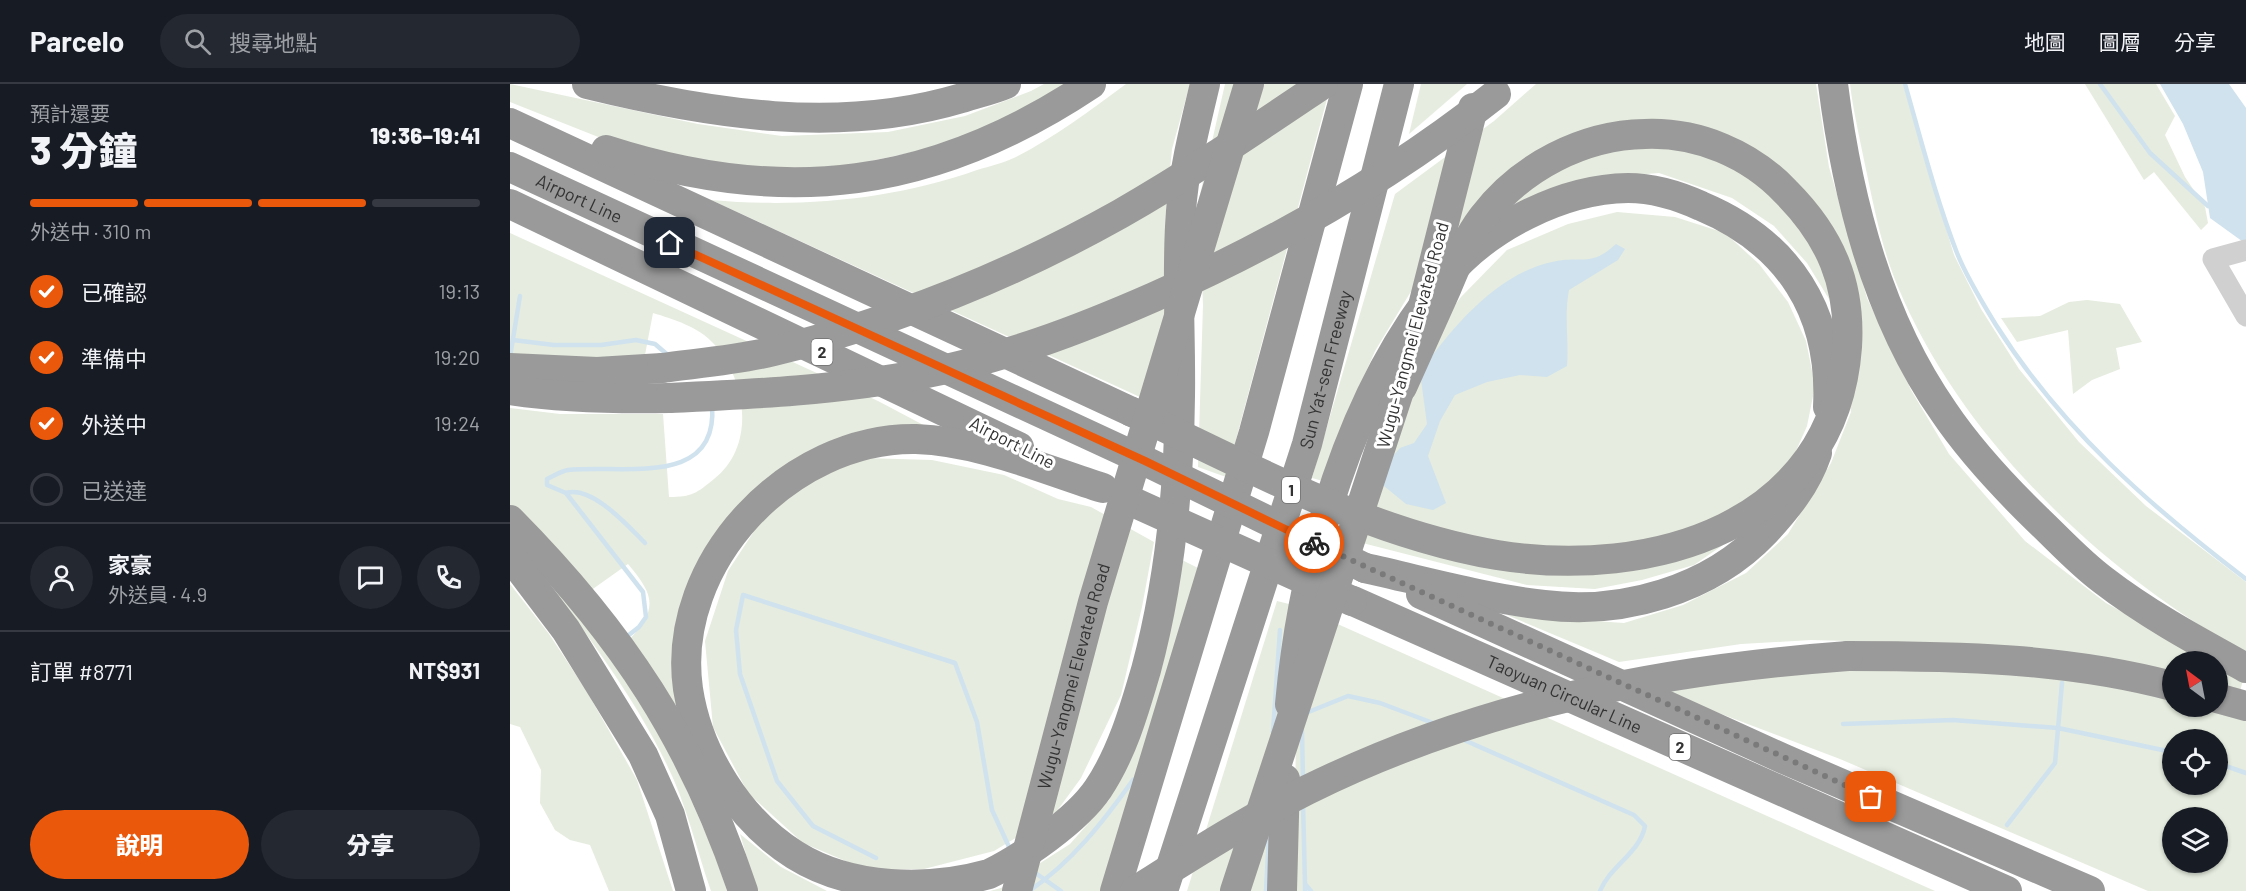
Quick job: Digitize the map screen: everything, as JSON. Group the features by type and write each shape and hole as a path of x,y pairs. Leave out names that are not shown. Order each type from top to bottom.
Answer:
{"highway":[{"path":"587,84 714,109 770,117 826,120 878,116 932,107 1006,84"},
{"path":"510,116 606,150 673,170 768,183 820,183 879,176 973,149 1014,131 1091,84"},
{"path":"1103,488 965,445 911,439 837,453 801,471 764,499 733,534 701,590 691,618 688,687 697,726 716,771 743,808 775,843 814,867 849,881 884,888 916,890 946,887 978,879 1012,862 1061,825 1095,794 1118,753 1136,707 1155,636 1166,577 1177,487 1181,212 1191,140 1205,84"},
{"name":"Wugu-Yangmei Elevated Road","path":"1017,891 1093,602 1249,84"},
{"path":"510,368 597,372 662,368 773,352 944,297 1025,262 1129,208 1209,160 1323,84"},
{"path":"1115,891 1254,432 1348,84"},
{"name":"Sun Yat-sen Freeway","path":"1163,891 1306,444 1399,84"},
{"path":"1833,84 1838,125 1853,191 1883,298 1915,362 1944,412 1999,482 2102,580 2179,631 2246,668"},
{"path":"510,390 554,397 609,399 669,398 831,388 923,374 1030,346 1122,311 1274,240 1404,162 1444,135 1494,88"},
{"name":"Wugu-Yangmei Elevated Road","path":"1235,891 1402,387 1494,88"},
{"path":"510,123 1366,520 1454,546 1539,560 1577,562 1658,553 1705,539 1766,503 1790,480 1816,449 1832,420 1844,376 1849,318 1841,282 1826,240 1805,210 1774,180 1745,159 1717,145 1656,133 1619,134 1586,143 1531,172 1507,191 1483,216 1466,244 1402,387"},
{"name":"Airport Line","path":"510,167 1145,461 1365,568"},
{"path":"1282,891 1287,735 1295,645 1309,573 1353,435 1378,381 1444,278 1492,235 1537,209 1584,193 1630,188 1680,197 1720,214 1760,238 1786,267 1806,296 1823,339 1830,380 1828,419 1825,429 1812,468 1792,503 1752,546 1715,573 1672,592 1631,601 1589,606 1546,606 1365,568"},
{"name":"Airport Line","path":"510,204 964,419 1103,488 1353,601"},
{"path":"510,520 558,568 598,616 639,673 678,738 724,834 744,891"},
{"path":"510,556 566,630 643,755 670,815 691,891"},
{"name":"Taoyuan Circular Line","path":"1365,568 1784,759 2090,891"},
{"name":"Taoyuan Circular Line","path":"1353,601 2007,891"},
{"path":"1135,891 1220,838 1307,790 1389,753 1478,722 1575,694 1666,675 1750,663 1848,656 2010,659 2083,669 2162,684"},
{"path":"2228,701 2246,706"}],"street":[{"path":"2246,250 2213,259 2246,316"}],"shaded area":[{"path":"510,84 698,124 782,136 888,132 965,116 1044,84 1065,84 1027,108 941,146 848,166 760,169 621,146 510,102"},
{"path":"1126,84 1190,84 1172,149 1165,221 1166,409 711,200 812,202 879,195 945,180 1016,157 1059,132"},
{"path":"1225,84 1331,84 1226,477 1198,467 1203,305 1199,199"},
{"path":"1421,84 1467,84 1409,134"},
{"path":"1536,84 1816,84 1829,167 1867,298 1911,390 1949,454 2025,541 2106,603 2193,651 2162,651 2162,674 1962,644 1811,640 1741,644 1619,662 1507,615 1624,623 1683,605 1746,573 1788,534 1831,463 1851,412 1837,323 1829,299 1807,263 1774,226 1732,198 1659,173 1595,178 1449,253 1410,293 1375,351 1347,416 1323,481 1312,478 1395,194 1494,121"},
{"path":"1850,84 1903,84 1954,255 1981,309 2019,369 2079,442 2146,506 2246,582 2246,653 2193,621 2141,584 2090,543 2042,497 1998,449 1959,397 1925,343 1892,272 1874,208"},
{"path":"2085,84 2156,84 2175,116 2165,135 2185,177 2205,207 2208,223 2201,230 2154,172 2144,180"},
{"path":"1617,212 1675,217 1725,233 1759,264 1788,302 1806,341 1815,386 1807,426 1792,460 1752,525 1694,565 1642,580 1595,589 1527,585 1339,537 1386,395 1461,297 1507,250 1568,224"},
{"path":"510,233 878,401 931,429 761,486 714,534 687,589 697,753 629,640 645,620 649,611 648,594 637,575 628,564 590,591 510,505 510,408 560,414 663,414 669,497 683,496 698,491 714,479 727,465 736,449 741,432 742,413 740,394 734,376 725,359 708,338 685,324 653,313 644,360 510,360"},
{"path":"2087,300 2120,304 2142,342 2116,348 2120,369 2092,380 2073,394 2068,330 2017,342 2001,318 2040,316 2069,302"},
{"path":"864,458 932,460 1004,475 1058,499 1091,507 1154,542 1142,607 1121,695 1081,778 1054,815 994,851 924,869 867,870 803,843 748,793 713,727 705,641 728,571 764,516 812,479"},
{"path":"1180,559 1198,568 1101,891 990,891 1001,888 1070,844 1109,800 1135,747"},
{"path":"536,567 579,608 661,732 714,852 727,891 711,891 674,780 639,713 572,614"},
{"path":"510,584 549,634 586,690 637,780 673,891 609,891 590,845 570,840 555,830 540,803 541,770 520,727 510,724"},
{"path":"1277,601 1293,605 1276,891 1187,891"},
{"path":"1313,613 1935,891 1294,891 1296,730"},
{"path":"1940,666 2107,683 2162,694 2162,717 2228,717 2228,710 2246,717 2246,891 2148,891 1840,759 1658,690 1794,670"},
{"path":"2228,671 2243,679 2240,692 2228,689"},
{"path":"740,834 781,867 827,891 757,891"}],"water":[{"path":"2160,84 2229,84 2246,108 2246,244 2210,218 2203,172 2183,124"},
{"path":"1616,244 1625,249 1618,260 1569,290 1567,366 1547,377 1520,375 1487,382 1455,395 1440,421 1428,456 1446,503 1433,510 1406,504 1384,486 1385,465 1400,448 1414,443 1427,424 1420,372 1461,321 1494,290 1532,268 1562,260 1599,256"}],"waterway":[{"path":"1905,84 1936,191 1957,253 1980,299 2021,362 2049,398 2109,463 2176,523 2246,579"},
{"path":"2100,84 2150,153 2208,206"},
{"path":"510,357 520,296"},
{"path":"513,340 554,345 601,345 636,340 655,344 669,356"},
{"path":"566,493 547,485 547,479 568,470 639,469 662,467 683,461 700,450 710,432 712,405"},
{"path":"625,638 639,627 646,617 643,592 566,493 576,492 598,501 645,543"},
{"path":"876,858 813,826 777,781 740,674 736,630 743,595 955,663 977,722 992,810 1010,849"},
{"path":"1273,732 1280,630"},
{"path":"2007,825 2055,763 2062,683"},
{"path":"1306,713 1348,696 1380,703 1433,723"},
{"path":"1843,724 1953,720 2058,728 2162,750"},
{"path":"1302,731 1303,780"},
{"path":"1464,740 1634,815 1645,826 1637,844 1611,874 1600,891"},
{"path":"2228,767 2246,773"},
{"path":"1029,891 1045,880 1073,854 1133,780"},
{"path":"1303,803 1305,884"},
{"path":"1266,891 1269,834"},
{"path":"1034,872 1061,891"},
{"path":"1305,891 1305,884 1311,891"}],"way so far":[{"path":"1314,543 1871,797"}],"route":[{"path":"670,243 1145,461 1314,543"}]}
